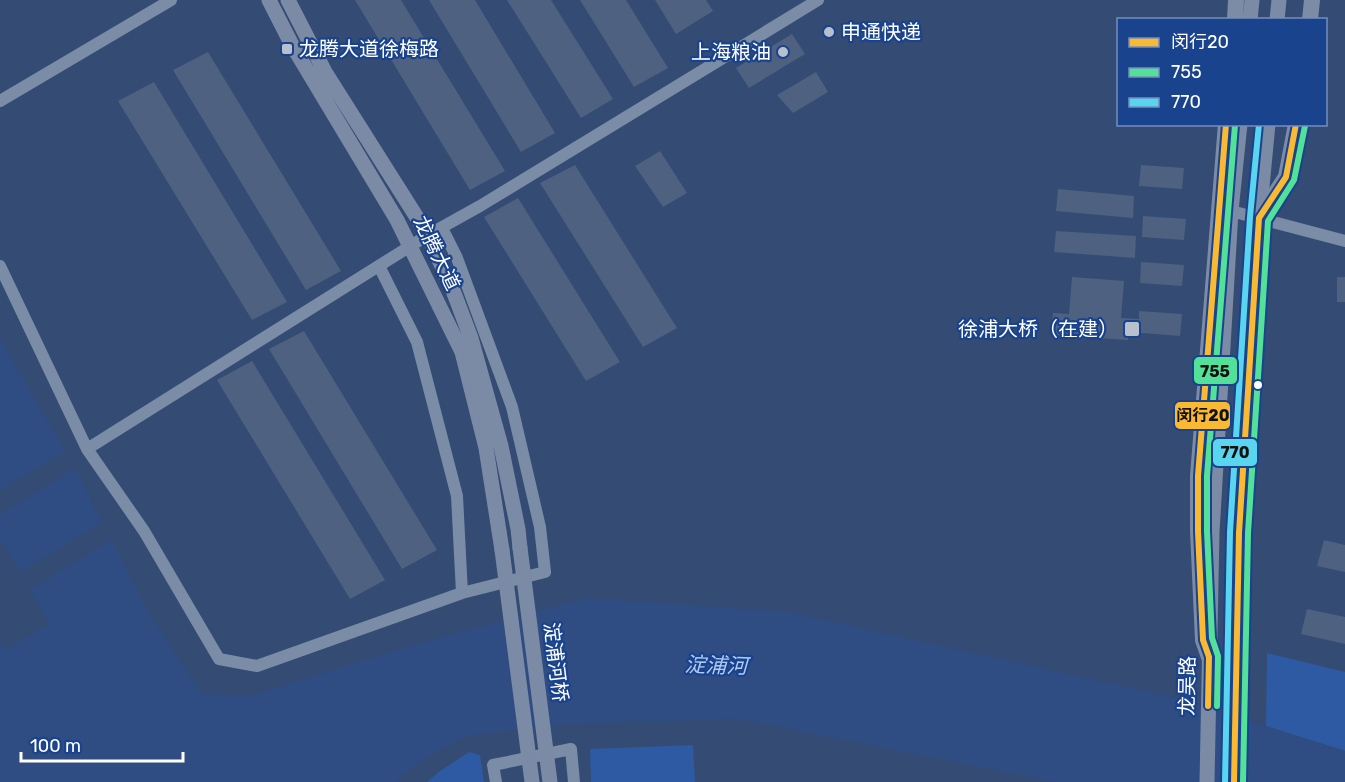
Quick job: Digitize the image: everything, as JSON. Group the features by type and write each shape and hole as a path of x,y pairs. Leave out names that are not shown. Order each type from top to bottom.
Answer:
{"highway":[{"path":"1235,18 1236,0"},
{"path":"1310,18 1312,0"},
{"path":"1209,657 1203,640 1205,532 1199,457 1226,126"},
{"path":"1259,218 1286,177 1296,126"}],"main road":[{"name":"龙腾大道","path":"269,0 292,45 397,220 462,352 486,448 502,550"},
{"name":"龙腾大道","path":"288,0 325,72 435,232 471,338 501,446 520,548"},
{"path":"1250,18 1252,0"},
{"path":"1277,18 1279,0"},
{"path":"1205,532 1240,126"},
{"path":"1234,782 1239,533 1259,218 1268,126"},
{"name":"淀浦河桥","path":"520,548 550,782"},
{"name":"淀浦河桥","path":"502,550 532,782"},
{"name":"龙吴路","path":"1207,782 1209,657"}],"street":[{"path":"0,100 171,0"},
{"path":"87,449 379,266 818,0"},
{"path":"1231,211 1345,241"},
{"path":"0,266 87,449 144,531 219,659 257,666 462,593 544,572 540,527 512,407 457,258 435,232"},
{"path":"379,266 417,342 457,496 462,593"},
{"path":"496,782 493,765 571,749 574,782"}],"shaded area":[{"path":"1267,653 1345,672 1345,751 1266,726"},
{"path":"693,745 695,782 591,782 590,749"},
{"path":"469,752 480,755 484,782 427,782 440,771"}],"water":[{"name":"淀浦河","path":"0,339 78,474 149,614 202,694 250,696 413,645 586,598 788,612 1168,696 1345,751 1345,782 1054,782 739,719 566,724 471,735 431,755 395,782 0,782"}],"pier":[{"path":"67,450 77,467 0,515 0,490"},
{"path":"105,521 114,538 30,590 50,624 4,650 0,643 0,539 20,572"}],"building":[{"path":"355,0 401,0 505,171 470,190"},
{"path":"429,0 475,0 555,133 521,152"},
{"path":"507,0 551,0 613,99 581,118"},
{"path":"580,0 626,0 668,68 634,87"},
{"path":"655,0 706,0 713,11 676,34"},
{"path":"792,34 805,54 749,88 736,68"},
{"path":"208,52 341,271 306,290 173,70"},
{"path":"816,72 828,92 793,113 777,95"},
{"path":"154,82 287,302 252,320 118,101"},
{"path":"660,151 687,193 663,207 635,166"},
{"path":"575,165 677,328 643,347 540,183"},
{"path":"1141,165 1184,168 1182,189 1139,186"},
{"path":"1058,189 1134,196 1133,218 1056,211"},
{"path":"518,198 620,362 586,381 484,217"},
{"path":"1143,216 1186,219 1184,240 1142,237"},
{"path":"1056,231 1136,236 1135,258 1054,252"},
{"path":"1141,262 1184,265 1182,286 1140,283"},
{"path":"1072,277 1124,281 1121,318 1139,319 1139,311 1182,314 1180,336 1129,332 1128,340 1051,335 1053,313 1069,314"},
{"path":"1337,277 1345,277 1345,302 1337,302"},
{"path":"304,331 437,550 402,569 269,349"},
{"path":"252,361 385,580 350,599 217,380"},
{"path":"1324,540 1345,545 1345,572 1317,566"},
{"path":"1307,609 1345,617 1345,644 1301,634"}],"transit line":[{"name":"闵行20","path":"1208,706 1209,657 1203,640 1198,476 1226,126"},
{"name":"755","path":"1217,706 1218,656 1212,638 1207,476 1235,126"},
{"name":"770","path":"1225,782 1230,532 1250,217 1259,126"},
{"name":"闵行20","path":"1234,782 1239,533 1259,218 1286,177 1296,126"},
{"name":"755","path":"1243,782 1248,533 1268,221 1294,180 1305,126"}],"place":[{"name":"申通快递","path":"829,32"},
{"name":"龙腾大道徐梅路","path":"287,49"},
{"name":"上海粮油","path":"783,52"},
{"name":"徐浦大桥（在建）","path":"1132,329"}]}
